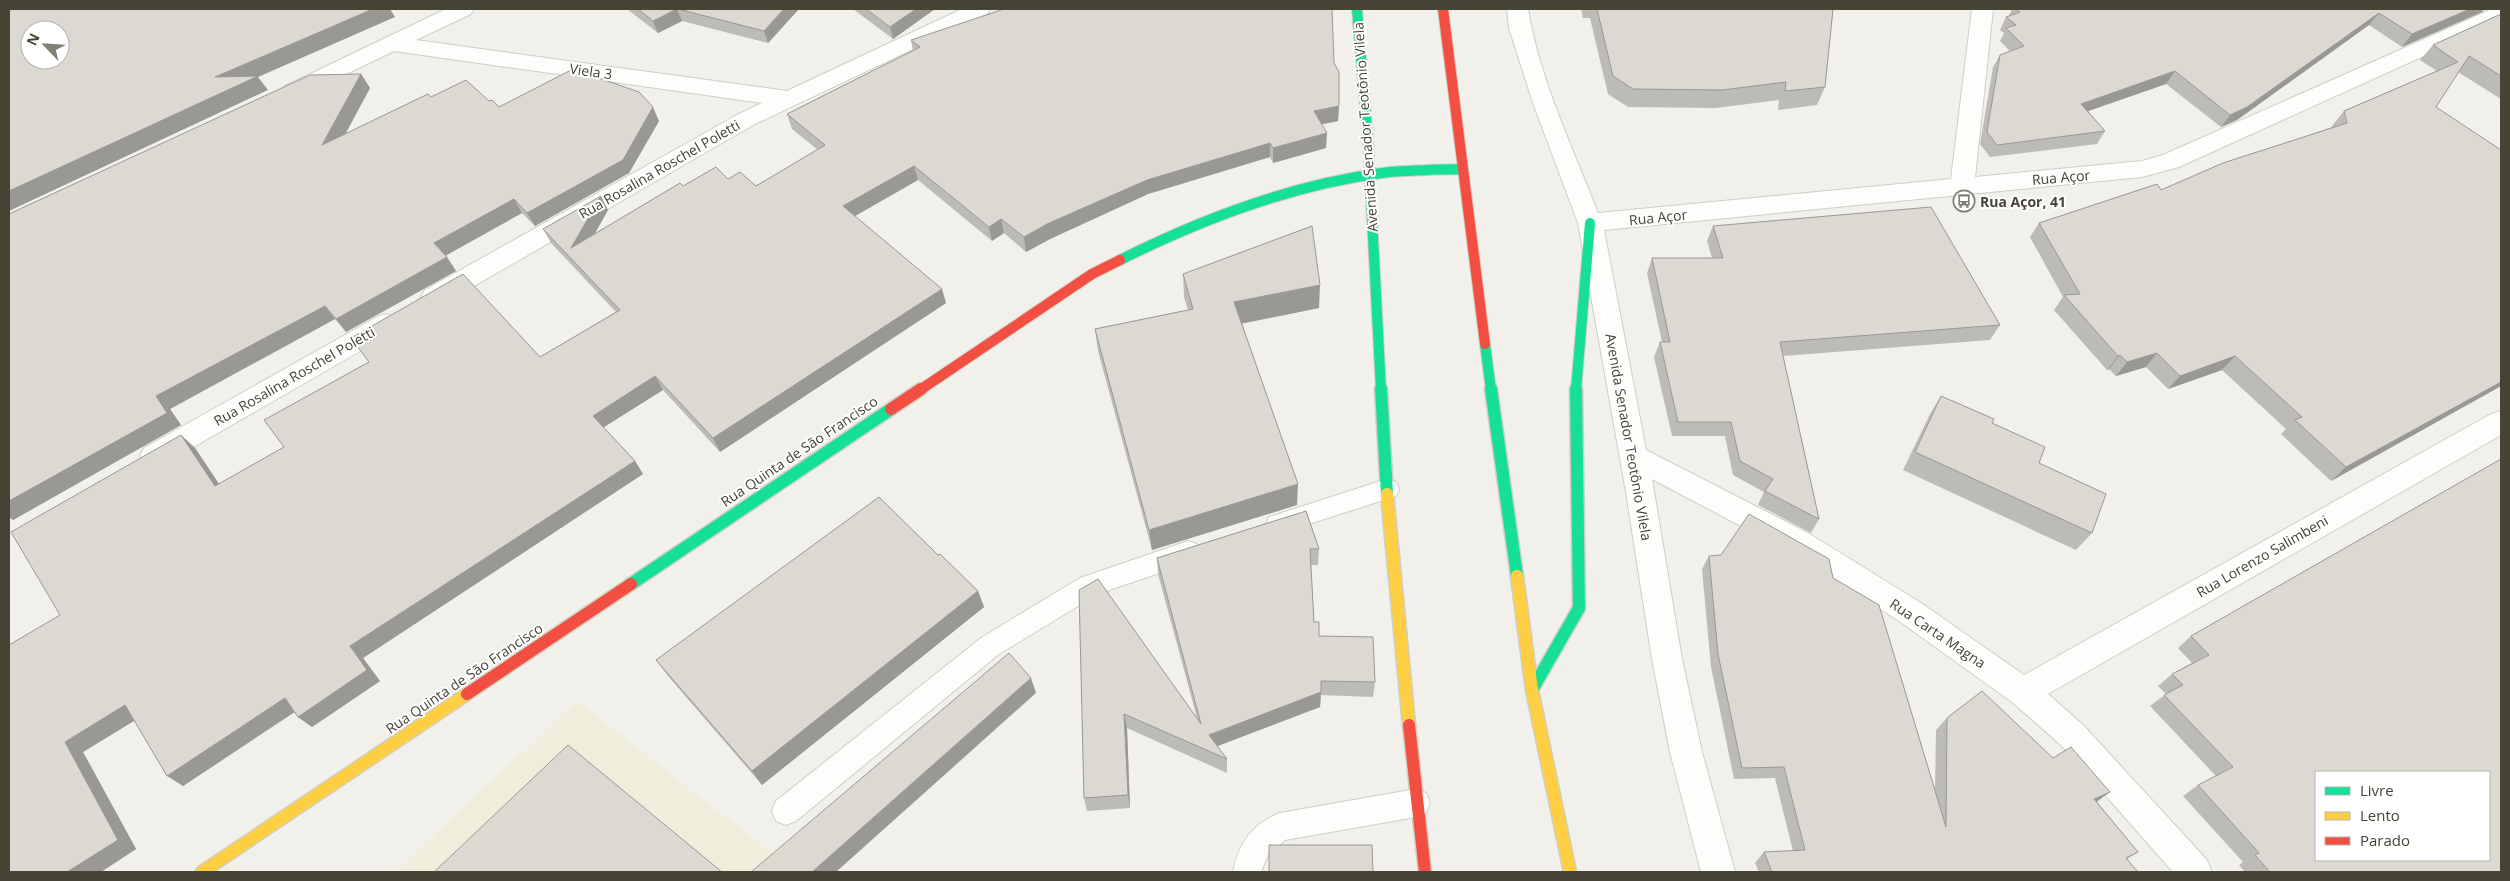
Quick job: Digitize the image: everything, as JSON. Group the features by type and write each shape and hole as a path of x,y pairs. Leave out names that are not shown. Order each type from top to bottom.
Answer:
{"main road":[{"name":"Avenida Senador Teotônio Vilela","path":"1357,9 1370,174 1387,489 1416,803 1425,872"},
{"path":"1444,9 1462,169 1532,690 1570,872"},
{"name":"Rua Quinta de São Francisco","path":"202,872 1092,274 1154,242 1261,201 1370,174 1413,170 1462,169"},
{"path":"1532,690 1579,608 1576,375 1590,224"}],"street":[{"path":"277,98 463,9"},
{"name":"Rua Rosalina Roschel Poletti","path":"130,469 745,120 979,9"},
{"name":"Avenida Senador Teotônio Vilela","path":"1517,9 1520,28 1544,103 1590,224 1667,659 1686,752 1718,872"},
{"path":"1962,185 1982,9"},
{"name":"Rua Açor","path":"1590,224 1962,185 2142,169 2171,161 2501,13"},
{"name":"Viela 3","path":"393,44 788,98"},
{"name":"Rua Lorenzo Salimbeni","path":"2022,692 2501,422"},
{"name":"Rua Carta Magna","path":"1632,456 1798,542 1910,612 2022,692 2073,736 2195,872"}],"lane":[{"path":"1256,531 1387,489"},
{"path":"786,811 990,646 1089,586 1127,571 1210,545"},
{"path":"1247,872 1253,850 1264,836 1280,827 1416,803"}],"shaded area":[{"path":"577,701 796,872 395,872"}],"building":[{"path":"9,9 373,9 215,77 258,76 9,191"},
{"path":"638,9 677,9 653,21"},
{"path":"678,9 784,9 764,31"},
{"path":"866,9 916,9 890,27"},
{"path":"1004,9 1332,9 1334,63 1339,72 1339,106 1314,111 1327,133 1273,148 1270,143 1147,180 1047,224 1024,237 1001,219 989,227 914,166 843,206 942,289 713,438 655,376 593,416 635,461 350,646 367,670 298,717 285,698 167,776 125,705 65,742 118,840 67,872 9,872 9,645 60,615 11,532 181,435 215,486 284,447 264,420 369,362 351,338 463,274 540,357 620,310 543,229 601,196 571,248 680,183 683,186 716,167 728,179 740,172 756,186 825,145 787,114 920,47 911,40"},
{"path":"1597,9 1833,9 1825,87 1785,91 1786,82 1722,90 1633,89 1613,76"},
{"path":"2016,9 2470,9 2412,34 2379,13 2247,107 2230,115 2175,71 2081,104 2105,131 1997,145 1987,132 2000,55 2024,46 2006,28 2016,25 2006,17 2020,12"},
{"path":"2501,14 2501,76 2469,56 2436,107 2501,150 2501,382 2346,467 2295,420 2302,417 2235,356 2180,376 2157,353 2127,362 2120,355 2118,356 2064,295 2080,294 2039,223 2157,184 2161,190 2223,163 2347,123 2344,111 2458,62 2433,45"},
{"path":"573,69 639,92 653,107 623,160 527,213 514,199 434,243 447,257 336,319 325,306 156,396 167,413 9,501 9,214 310,75 361,74 322,145 428,94 431,97 466,80 489,101 492,100 499,107"},
{"path":"1931,207 2000,325 1780,342 1819,519 1765,491 1773,479 1740,461 1731,422 1678,422 1660,342 1670,342 1652,258 1723,258 1713,226"},
{"path":"1312,226 1320,285 1234,302 1298,484 1149,530 1095,329 1193,309 1183,274"},
{"path":"1941,396 1994,419 1992,423 2045,447 2039,463 2106,494 2092,533 1915,452"},
{"path":"2501,459 2501,872 2270,872 2255,855 2259,853 2198,785 2233,767 2164,695 2183,685 2172,674 2209,655 2191,636"},
{"path":"879,497 978,591 752,771 656,660"},
{"path":"1306,511 1319,549 1310,549 1314,622 1319,622 1319,636 1373,637 1375,682 1321,681 1321,692 1209,735 1227,759 1124,714 1128,795 1084,798 1079,590 1098,579 1201,724 1157,558"},
{"path":"1749,514 1829,559 1833,578 1879,605 1946,827 1947,718 1982,691 2053,758 2071,747 2110,792 2094,799 2138,852 2126,858 2138,872 1772,872 1764,852 1805,850 1784,767 1742,768 1718,654 1709,556 1721,555"},
{"path":"1009,653 1031,678 812,872 751,872"},
{"path":"568,745 722,872 434,872"},
{"path":"1269,845 1372,845 1373,872 1269,872"}],"traffic: fast":[{"path":"1357,9 1368,141 1387,494"},
{"path":"1120,260 1210,219 1307,188 1382,173 1462,169"},
{"path":"1532,690 1579,608 1576,375 1590,223"},
{"path":"1485,344 1517,576"},
{"path":"631,584 891,409"}],"traffic: slow":[{"path":"1387,494 1409,725"},
{"path":"1517,576 1532,690 1570,872"},
{"path":"202,872 467,694"}],"traffic: jam":[{"path":"1443,9 1485,344"},
{"path":"891,409 1092,274 1120,260"},
{"path":"467,694 631,584"},
{"path":"1409,725 1425,872"}],"place":[{"name":"Rua Açor, 41","path":"1964,201"}]}
